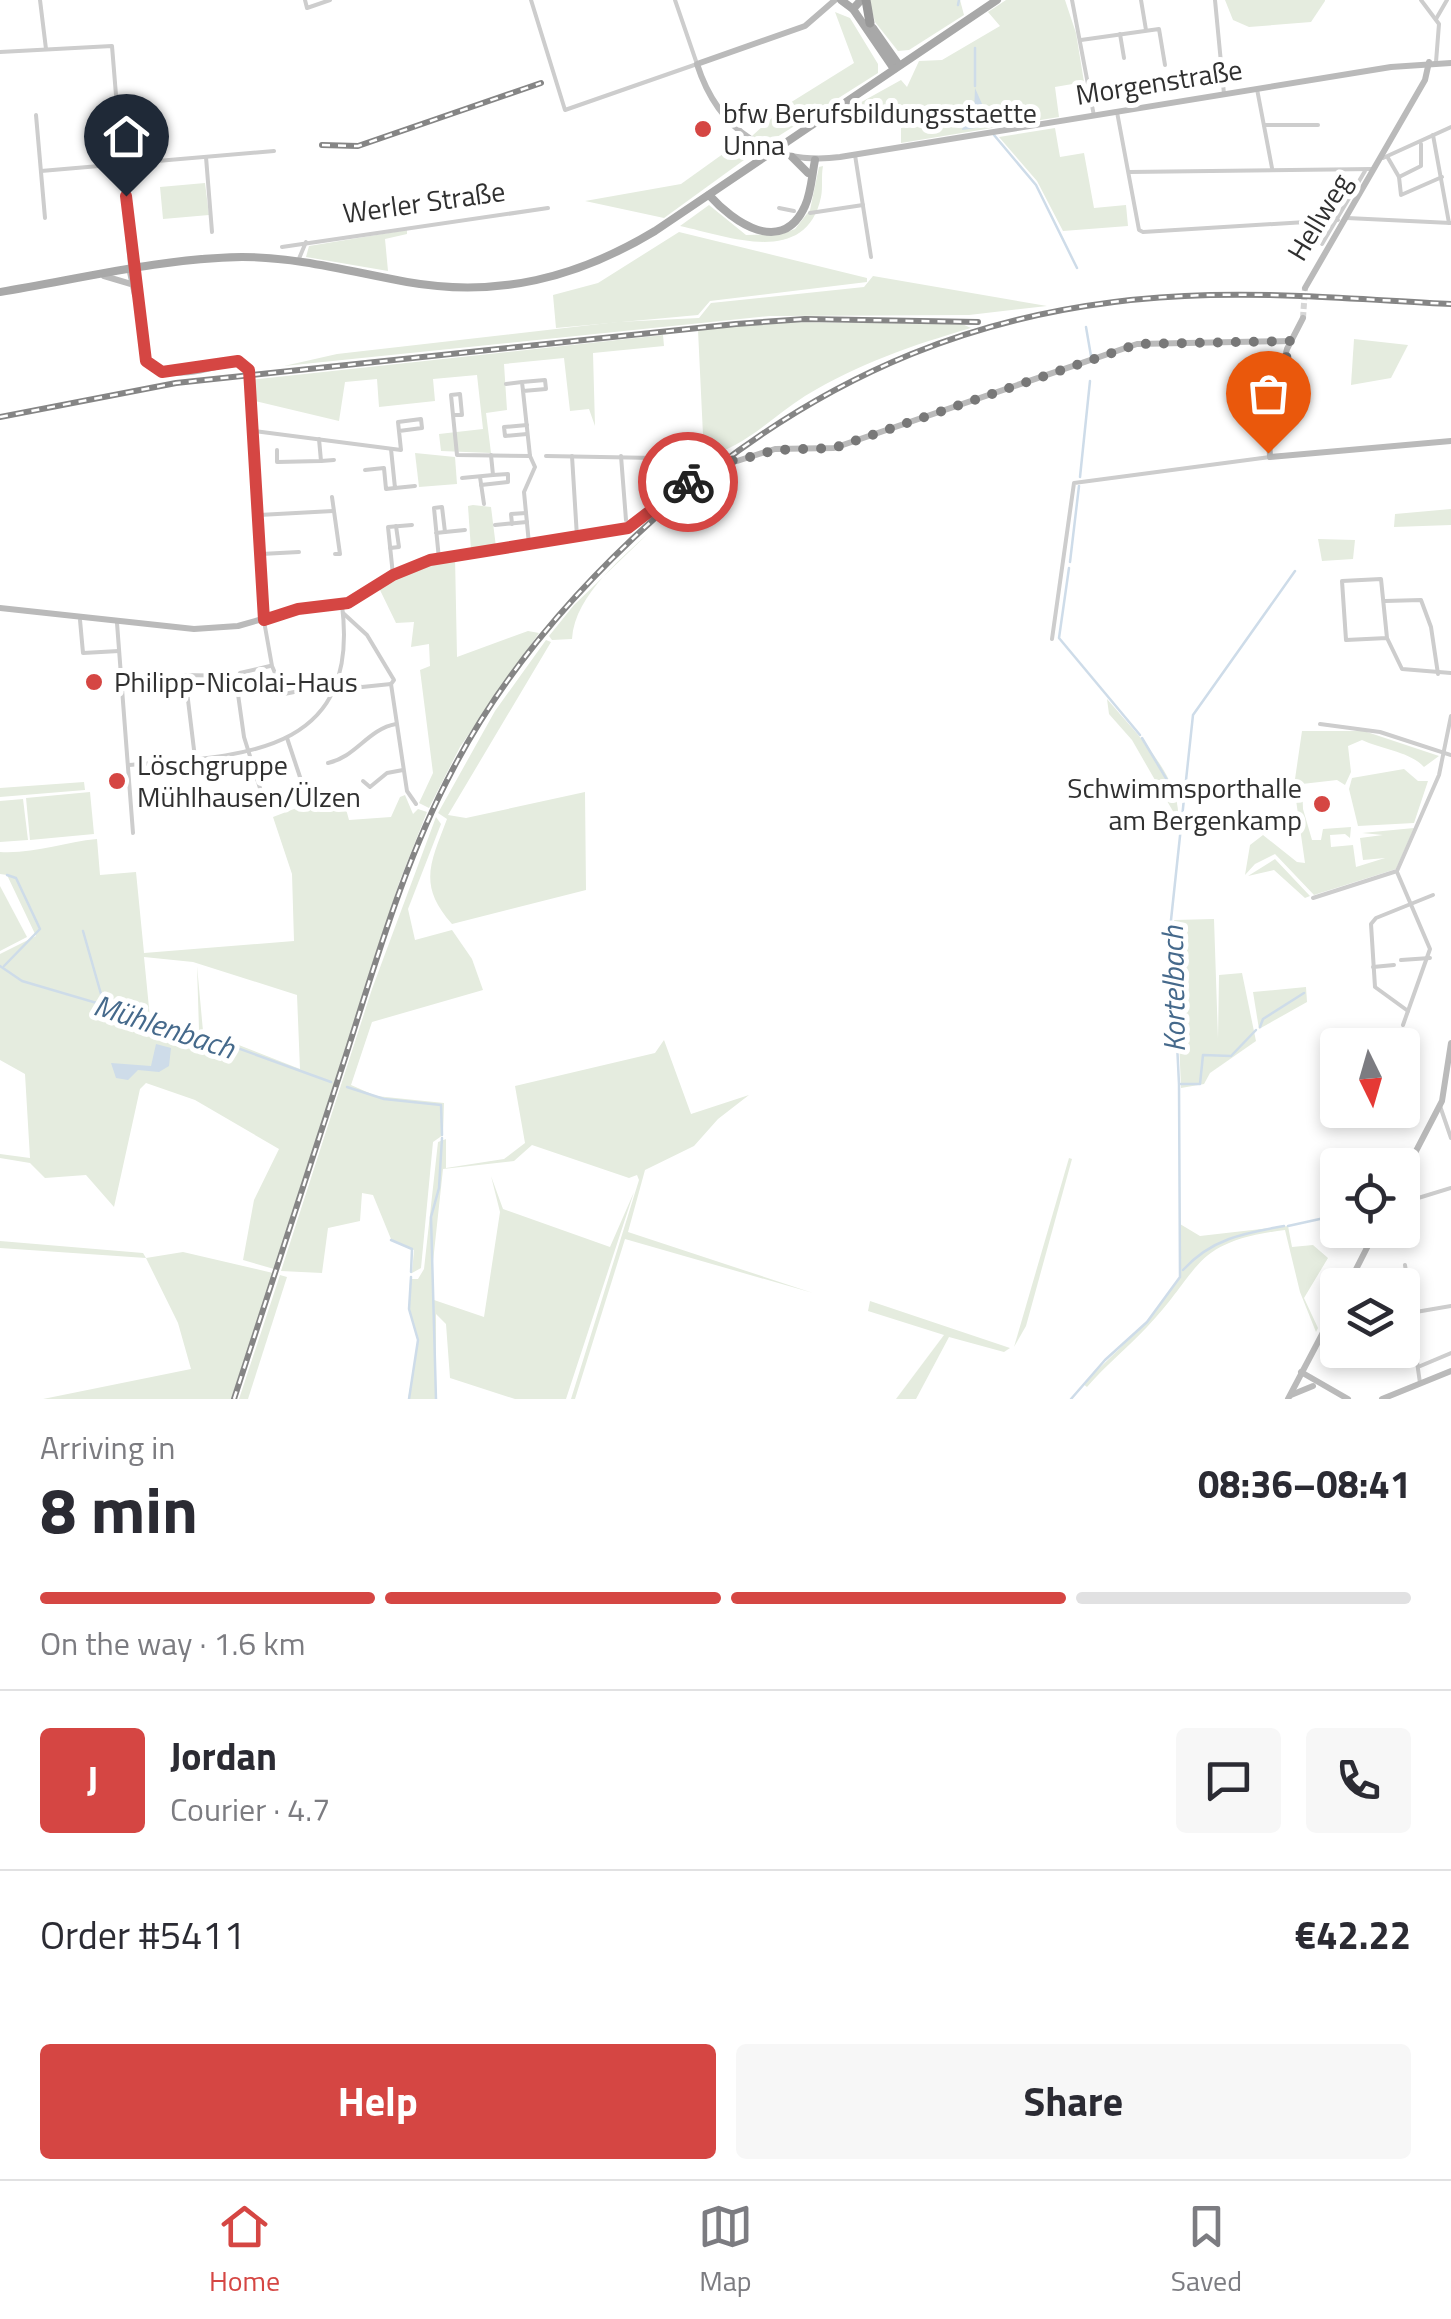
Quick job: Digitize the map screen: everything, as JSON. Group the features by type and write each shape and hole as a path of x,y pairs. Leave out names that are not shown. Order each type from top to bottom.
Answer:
{"highway":[{"path":"860,3 870,23"}],"main road":[{"path":"811,160 804,210 780,229 757,232 731,216 713,192 997,0"},
{"path":"839,2 860,3 897,67"},
{"path":"870,23 897,67"},
{"path":"888,50 898,56 915,54"},
{"path":"792,157 808,173"},
{"path":"809,190 811,160"},
{"name":"Werler Straße","path":"0,292 225,258 298,261 451,288 516,286 578,270 654,231 713,192"}],"street":[{"path":"40,0 46,49"},
{"path":"305,0 307,8 330,0"},
{"path":"532,0 565,110 805,26 839,2"},
{"path":"675,0 697,64"},
{"path":"1072,0 1094,116"},
{"path":"1142,0 1146,30"},
{"path":"1215,0 1224,94"},
{"path":"1422,0 1436,19"},
{"path":"1433,62 1436,19 1447,0"},
{"path":"1081,40 1160,31 1164,65"},
{"path":"1120,34 1124,58"},
{"path":"0,52 112,46 144,357 153,369 167,372 238,361 246,364 254,431 264,620 272,666 284,694 340,683 391,684"},
{"name":"Morgenstraße","path":"697,64 710,98 734,128 762,147 811,160 1433,62 1451,63"},
{"name":"Hellweg","path":"1384,157 1433,62"},
{"path":"1257,89 1272,169"},
{"path":"1117,112 1143,232 1342,219 1450,223 1434,136"},
{"path":"36,116 45,218"},
{"path":"1264,125 1318,125"},
{"name":"Hellweg","path":"1304,288 1369,169 1384,157 1451,128"},
{"path":"1399,178 1421,166 1420,142"},
{"path":"41,171 274,150"},
{"path":"856,155 871,258"},
{"path":"206,156 212,232"},
{"path":"1384,157 1399,178 1401,195 1442,177"},
{"path":"1128,172 1369,169"},
{"path":"810,213 863,205"},
{"name":"Werler Straße","path":"282,247 548,208"},
{"path":"779,208 794,211"},
{"name":"Hellweg","path":"1322,244 1342,219"},
{"path":"129,240 135,258 132,285 138,304"},
{"path":"298,261 306,242"},
{"path":"135,258 160,266"},
{"path":"104,276 132,285"},
{"path":"1270,458 1267,426 1291,341 1303,318"},
{"path":"546,456 739,461 768,450 843,446 1138,344 1291,341"},
{"path":"506,384 545,380 546,389 523,391"},
{"path":"522,382 530,456 535,462 524,492 529,544"},
{"path":"461,384 462,414"},
{"path":"460,394 451,395 457,455 530,456"},
{"path":"453,416 470,414"},
{"path":"254,431 401,450 398,422 421,419 422,428 399,431"},
{"path":"504,419 505,436 528,434"},
{"path":"504,427 526,425"},
{"path":"320,440 321,461"},
{"path":"1052,638 1074,482 1451,441"},
{"path":"391,448 395,488"},
{"path":"276,450 278,472"},
{"path":"491,456 493,475"},
{"path":"572,456 577,537"},
{"path":"622,456 626,520"},
{"path":"277,462 334,460"},
{"path":"0,608 117,623 212,629 264,620 298,609 342,609 393,575 439,559 635,524 710,460"},
{"path":"365,470 392,467"},
{"path":"384,468 386,489 415,486"},
{"path":"462,478 508,474 508,482 481,485"},
{"path":"480,476 484,504"},
{"path":"332,497 339,554"},
{"path":"439,559 434,508 442,507 445,532"},
{"path":"259,515 333,511"},
{"path":"512,524 512,514 526,513"},
{"path":"495,525 527,522"},
{"path":"393,575 388,527 412,524"},
{"path":"436,533 465,530"},
{"path":"261,554 299,552"},
{"path":"1387,638 1346,640 1342,581 1381,579 1387,638 1402,669 1451,673"},
{"path":"1384,601 1421,600 1431,627 1438,674"},
{"path":"128,764 248,754 287,738 312,718 340,683 342,609"},
{"path":"342,609 379,651 394,680 391,684 403,770 407,791 416,804"},
{"path":"80,619 83,654 119,651"},
{"path":"117,623 133,833"},
{"path":"195,760 185,676 236,676 272,666"},
{"path":"236,676 248,754 264,801"},
{"path":"1313,898 1397,871 1448,753 1451,716"},
{"path":"328,763 344,758 380,728 396,724"},
{"path":"1320,724 1380,732 1448,753"},
{"path":"287,738 302,783"},
{"path":"362,781 370,787 388,772 403,770"},
{"path":"1397,871 1429,943 1430,958 1403,1025"},
{"path":"1408,1011 1376,991 1373,920 1433,895"},
{"path":"1400,960 1430,958"},
{"path":"1373,967 1394,965"},
{"path":"1418,1148 1440,1106 1451,1043"},
{"path":"1440,1106 1451,1138"},
{"path":"1420,1197 1451,1188"},
{"path":"1420,1309 1451,1306"},
{"path":"1289,1398 1320,1338"},
{"path":"1420,1366 1451,1353"},
{"path":"1418,1368 1420,1384"},
{"path":"1382,1399 1451,1371"},
{"path":"1300,1376 1348,1399"},
{"path":"1289,1398 1316,1386"}],"shaded area":[{"path":"869,0 960,0 964,15 909,50 898,51 875,22"},
{"path":"1006,0 1065,0 1076,33 1084,82 1055,87 1059,117 901,143 901,112 859,118 856,105 901,80 907,87 919,61 942,60 1000,26 988,12"},
{"path":"1225,0 1325,1 1311,22 1249,27 1233,20"},
{"path":"835,12 850,18 878,64 878,73 766,144 752,136 785,106 854,63"},
{"path":"1055,128 1060,157 1084,153 1094,208 1126,205 1128,226 1063,231 1037,181 999,137"},
{"path":"741,141 755,152 664,218 585,201 681,184"},
{"path":"823,166 821,197 813,219 799,233 762,242 680,226 709,205 746,235 782,234 795,229 810,210 819,167"},
{"path":"205,183 209,215 163,219 160,187"},
{"path":"407,230 407,234 385,239 388,271 306,257 309,246"},
{"path":"679,232 867,278 867,282 710,301 698,315 556,328 553,295 598,283"},
{"path":"873,276 1047,306 969,315 770,316 284,366 337,354 617,322 699,318 711,303 864,287"},
{"path":"772,322 962,324 971,328 846,374 805,396 744,440 704,456 698,330"},
{"path":"663,335 664,346 593,353 595,426 589,409 570,411 564,358 504,364 507,410 486,413 491,453 441,451 439,434 483,429 477,375 433,379 435,401 379,407 377,379 345,382 339,421 251,400 250,380"},
{"path":"1354,339 1408,345 1391,378 1351,385"},
{"path":"415,453 455,457 457,484 419,487"},
{"path":"468,506 491,507 496,547 471,550"},
{"path":"1451,509 1451,525 1394,527 1395,514"},
{"path":"1318,539 1355,540 1353,559 1322,561"},
{"path":"455,556 457,657 528,631 539,633 460,747 429,808 419,803 433,773 420,670 430,666 429,644 411,647 414,622 396,623 379,588 418,564"},
{"path":"603,577 582,606 572,639 552,640 549,636 574,605"},
{"path":"546,640 551,642 448,815 466,818 585,792 586,890 452,924 434,897 431,885 432,861 447,819 438,813 495,711"},
{"path":"1107,699 1164,771 1177,804 1178,820 1132,740 1109,714"},
{"path":"1302,731 1364,731 1439,756 1424,767 1404,754 1362,740 1348,746 1351,772 1345,785 1337,780 1302,784 1303,809 1312,840 1321,840 1323,829 1351,827 1350,838 1345,834 1330,835 1331,847 1353,845 1356,867 1385,858 1363,860 1360,838 1383,835 1362,833 1414,828 1396,869 1314,895 1275,854 1255,864 1245,875 1250,845 1263,835 1297,862 1305,863 1294,786"},
{"path":"1404,769 1418,781 1428,781 1414,823 1358,826 1349,789 1352,778"},
{"path":"84,782 85,790 0,797 0,788"},
{"path":"341,791 349,820 391,817 400,797 405,795 413,814 418,809 427,812 399,883 274,1269 243,1260 254,1200 279,1149 195,1100 146,1083 140,1089 114,1207 86,1175 45,1178 30,1163 0,1158 0,1154 30,1158 25,1074 0,1060 0,954 36,936 7,875 0,874 0,852 97,839 100,875 136,872 144,953 294,941 292,874 273,817","holes":["144,957 193,962 297,995 300,1069 203,1031 197,966 199,1030 150,1018"]},
{"path":"90,792 94,834 30,840 26,798"},
{"path":"23,799 28,840 0,842 0,801"},
{"path":"436,817 441,824 408,909 415,940 452,930 472,959 483,990 372,1022 351,1085 376,1096 444,1103 443,1135 433,1142 421,1268 412,1273 414,1250 391,1239 373,1195 362,1193 360,1221 328,1228 322,1273 281,1271 372,989"},
{"path":"1275,859 1310,896 1305,898 1274,870 1248,876"},
{"path":"0,886 27,937 0,951"},
{"path":"1214,919 1218,1039 1219,975 1242,973 1256,1041 1210,1073 1204,1084 1181,1088 1174,920"},
{"path":"1306,987 1307,1002 1259,1029 1253,992"},
{"path":"664,1040 691,1114 749,1095 718,1119 694,1146 645,1170 628,1232 813,1293 625,1239 575,1399 571,1399 639,1180 637,1175 629,1178 532,1145 514,1161 443,1169 432,1271 434,1300 484,1317 500,1212 491,1176 503,1209 610,1247 634,1192 566,1399 515,1399 450,1378 446,1324 436,1314 436,1399 408,1399 418,1340 409,1309 410,1279 418,1279 424,1269 438,1142 446,1139 446,1168 504,1159 525,1143 515,1086 655,1053"},
{"path":"1069,1158 1072,1159 1026,1326 1014,1347"},
{"path":"1180,1224 1200,1236 1288,1226 1292,1247 1313,1245 1328,1258 1304,1298 1318,1328 1316,1332 1300,1292 1285,1230 1254,1235 1215,1250 1202,1261 1147,1327 1087,1387 1083,1384 1147,1322 1180,1277"},
{"path":"0,1241 143,1253 146,1258 0,1248"},
{"path":"183,1252 273,1273 231,1399 43,1399 191,1369 178,1323 146,1258"},
{"path":"280,1275 287,1277 248,1399 239,1399"},
{"path":"870,1301 1010,1348 1004,1352 949,1337 916,1399 896,1399 944,1335 868,1311"}],"water":[{"path":"975,88 986,113 1016,122 962,130 965,119 974,113"},
{"path":"156,1044 171,1048 169,1066 159,1072 138,1070 128,1080 116,1078 111,1063 151,1066"}],"waterway":[{"path":"958,5 959,0"},
{"path":"975,48 975,86"},
{"path":"994,135 1036,185 1077,268"},
{"path":"1086,327 1091,356"},
{"path":"1080,477 1090,381"},
{"path":"1070,562 1079,486"},
{"path":"1069,568 1059,638 1140,735"},
{"name":"Kortelbach","path":"1071,1399 1105,1360 1147,1322 1180,1277 1179,1084 1171,920 1193,715 1295,571"},
{"path":"1142,738 1173,790"},
{"path":"4,966 40,929 16,878 7,875"},
{"path":"83,931 105,1008"},
{"name":"Mühlenbach","path":"0,966 22,981 185,1029 331,1082"},
{"path":"1260,1027 1263,1019 1304,993"},
{"path":"1181,1084 1200,1084 1203,1055 1231,1056 1256,1030"},
{"path":"347,1087 384,1099 441,1105 442,1135"},
{"path":"436,1399 431,1217 439,1188 442,1138"},
{"path":"1288,1226 1320,1219"},
{"path":"1183,1270 1217,1244 1284,1226"},
{"path":"391,1240 412,1249 411,1272"},
{"path":"409,1399 418,1340 409,1309 411,1277"}],"tunnel":[{"path":"1303,318 1305,288"}],"railway":[{"path":"322,145 358,146 541,83"},
{"path":"234,1399 381,946 436,803 473,734 518,666 569,604 655,518 716,467 779,423 844,385 912,354 981,330 1054,312 1130,300 1210,295 1451,304"},
{"path":"0,417 176,383 736,324 805,319 978,322"}],"way so far":[{"path":"688,482 715,458 736,461 775,450 834,448 1142,343 1283,338 1291,341 1268,421 1268,453"}],"place":[{"name":"bfw Berufsbildungsstaette Unna","path":"703,129"},
{"name":"Philipp-Nicolai-Haus","path":"94,682"},
{"name":"Löschgruppe Mühlhausen/Ülzen","path":"117,781"},
{"name":"Schwimmsporthalle am Bergenkamp","path":"1322,804"}],"route":[{"path":"126,196 128,239 136,264 146,361 162,372 238,361 249,370 264,620 298,609 348,603 393,575 430,560 628,528 688,482"}]}
